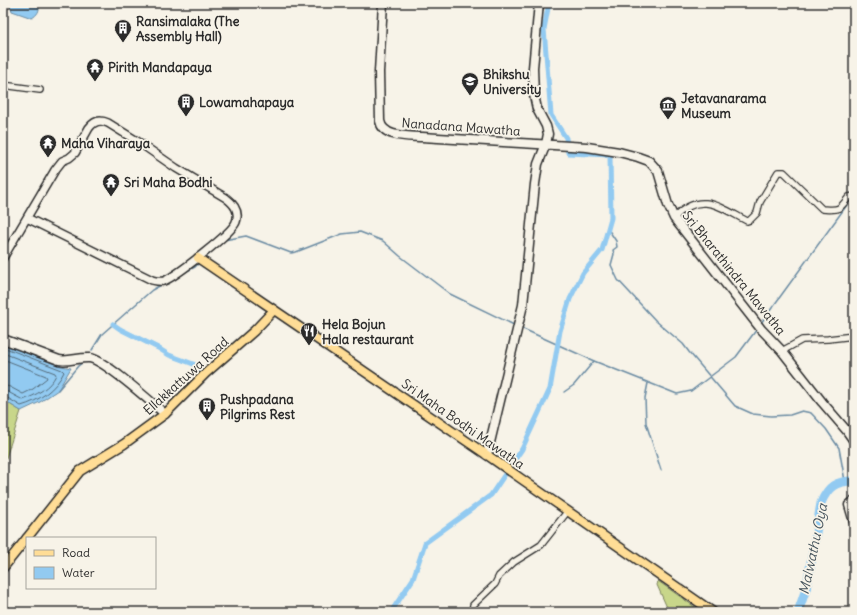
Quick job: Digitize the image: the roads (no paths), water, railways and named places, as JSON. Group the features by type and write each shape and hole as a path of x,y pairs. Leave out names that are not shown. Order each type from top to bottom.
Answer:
{"main road":[{"name":"Nanadana Mawatha","path":"384,3 379,107 381,125 385,130 394,134 422,137 549,145"},
{"path":"487,454 519,321 526,280 534,184 538,164 549,145 548,130 535,103 534,80 539,3"},
{"name":"Sri Bharathindra Mawatha","path":"549,145 598,148 619,152 649,161 658,171 668,206 674,218 761,329 782,351 822,402 853,438"},
{"name":"Sri Maha Bodhi Mawatha","path":"198,258 487,454 567,512 713,612"},
{"name":"Ellakkattuwa Road","path":"28,537 80,471 124,444 165,414 206,373 254,331 274,310"},
{"path":"3,339 59,360 68,361 87,358 104,365 165,414"},
{"path":"854,501 849,505 854,522"},
{"name":"Ellakkattuwa Road","path":"3,568 26,539"}],"street":[{"path":"3,85 40,90"},
{"path":"3,258 29,215 60,164 75,153 92,124 98,121 104,121 137,141 176,168 233,203 236,208 237,217 234,226 198,258 171,278 161,282 156,282 29,215"},
{"path":"674,218 687,206 697,203 712,204 747,221 750,220 757,213 760,202 778,172 784,172 822,209 837,210 849,197 854,196"},
{"path":"782,351 802,340 828,340 854,336"},
{"path":"472,612 473,605 495,584 499,576 514,562 540,544 567,512"}],"water":[{"path":"12,3 35,3 39,5 39,11 32,18 12,11 10,5"},
{"path":"3,343 57,365 71,368 58,390 40,402 21,411 3,400"}],"waterway":[{"path":"391,612 413,579 425,543 491,495 522,449 550,389 560,331 570,299 583,273 602,250 611,218 610,155 568,153 566,138 551,115 544,29 549,3"},
{"path":"761,323 852,198"},
{"path":"608,229 616,241 617,247 613,250 614,254 611,265 618,280 656,321 683,344 735,406 753,414 771,416 790,415 802,411 811,413 826,429 839,448 845,481"},
{"path":"224,240 246,236 291,253 342,234 360,232 383,241 400,256 450,294 516,326"},
{"path":"204,259 211,252"},
{"path":"181,274 195,267 199,263"},
{"path":"92,350 102,334 152,290 163,284"},
{"path":"113,324 169,355 196,365 200,369"},
{"path":"521,328 594,361 677,394 691,391 736,357 757,329"},
{"path":"58,390 78,366 85,361"},
{"path":"564,392 574,385 594,361"},
{"path":"648,383 645,398 646,423 661,470"},
{"name":"Malwathu Oya","path":"798,612 807,586 821,503 827,492 837,483 854,481"}],"place":[{"name":"Ransimalaka (The Assembly Hall)","path":"123,43"},
{"name":"Pirith Mandapaya","path":"95,82"},
{"name":"Bhikshu University","path":"470,96"},
{"name":"Lowamahapaya","path":"186,117"},
{"name":"Jetavanarama Museum","path":"668,120"},
{"name":"Maha Viharaya","path":"48,158"},
{"name":"Sri Maha Bodhi","path":"111,197"},
{"name":"Hela Bojun Hala restaurant","path":"309,346"},
{"name":"Pushpadana Pilgrims Rest","path":"207,421"}]}
